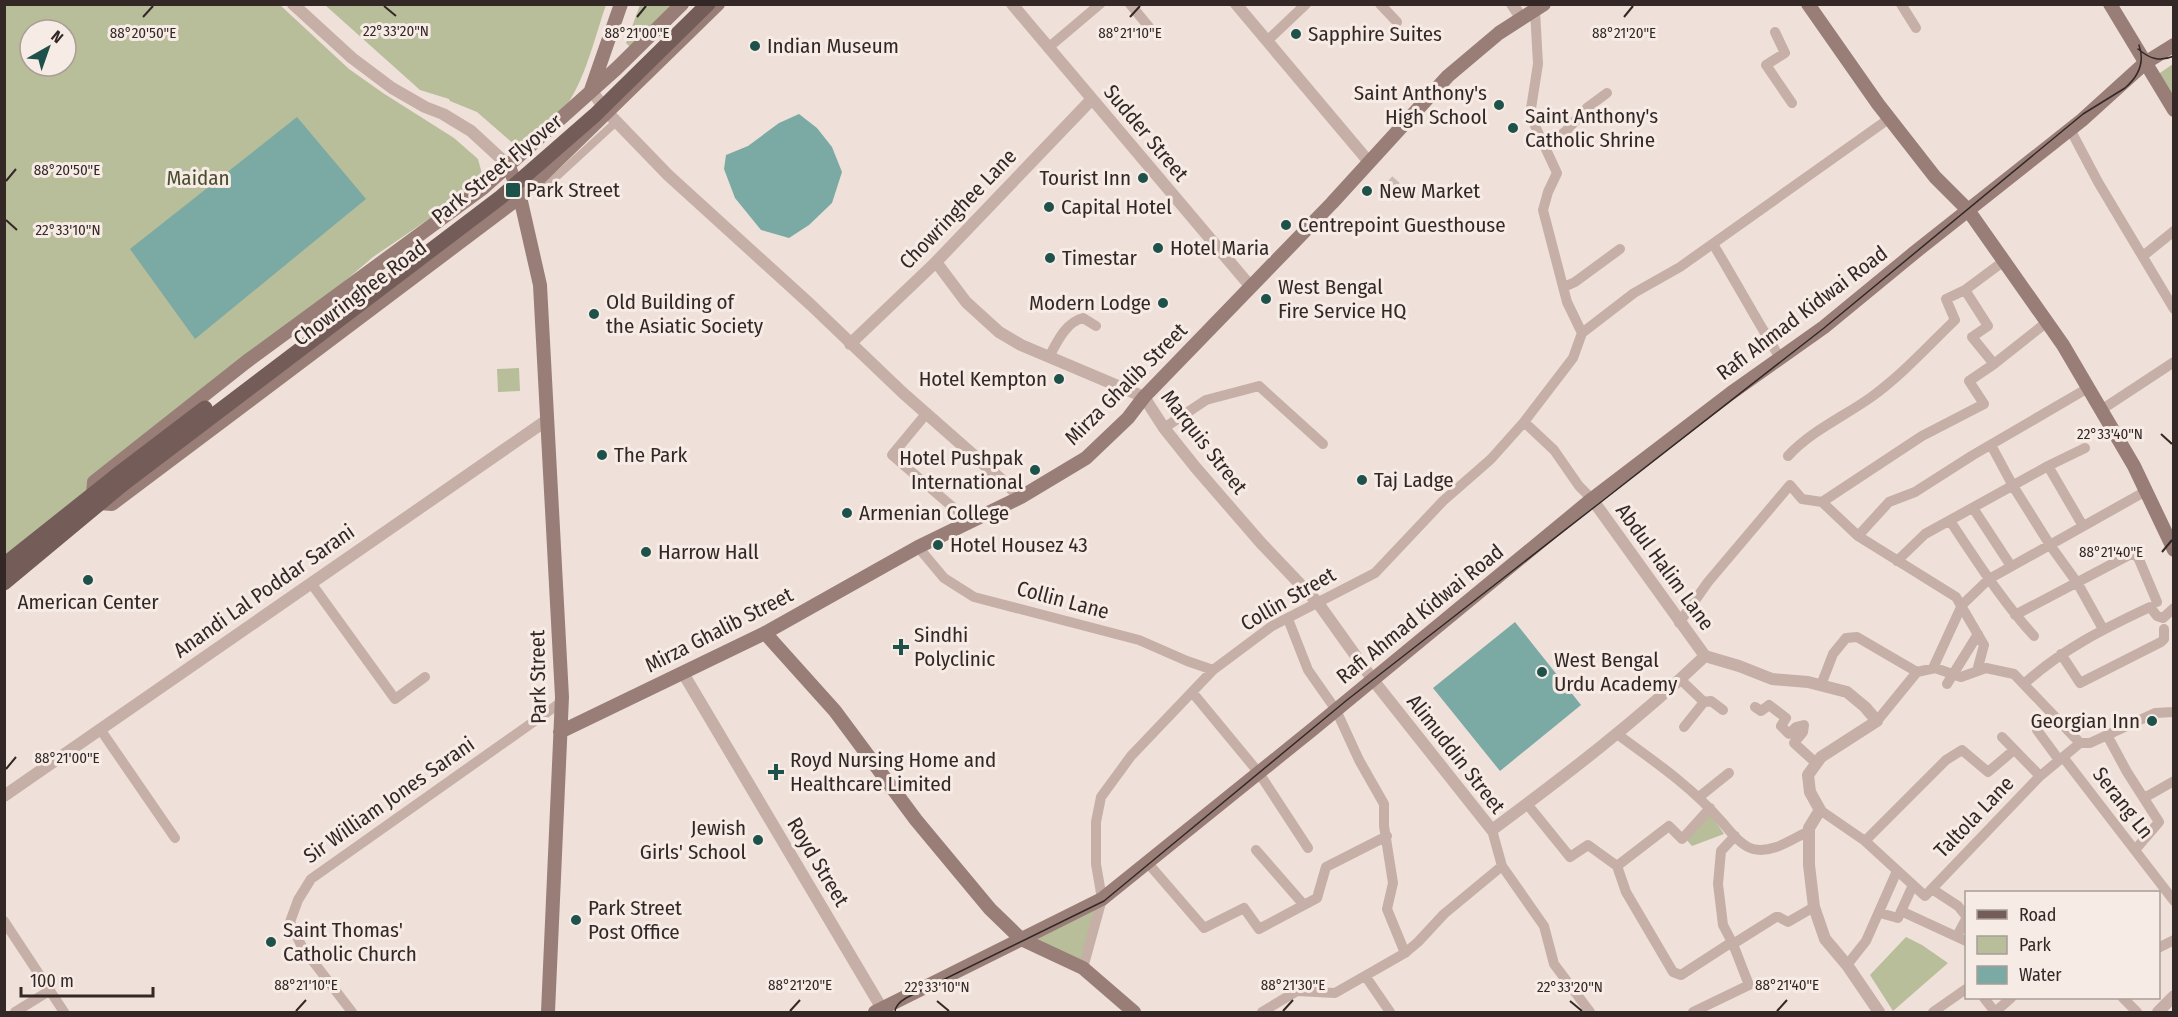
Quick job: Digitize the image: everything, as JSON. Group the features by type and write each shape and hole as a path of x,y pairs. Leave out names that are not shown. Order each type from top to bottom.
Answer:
{"main road":[{"path":"591,90 621,4"},
{"name":"Chowringhee Road","path":"96,498 94,482 246,362 483,188 682,4"},
{"name":"Park Street Flyover","path":"120,480 495,190 538,154 693,4"},
{"name":"Park Street Flyover","path":"96,498 501,197 595,115 708,4"},
{"name":"Chowringhee Road","path":"96,498 112,504 520,198 612,117 718,4"},
{"path":"1808,4 1878,104 1935,177 1968,210 2063,345 2146,490 2174,550"},
{"path":"2110,4 2174,110"},
{"name":"Mirza Ghalib Street","path":"560,732 765,633 918,547 1021,497 1086,458 1251,287 1448,75 1498,33 1540,8"},
{"name":"Rafi Ahmad Kidwai Road","path":"880,1011 1102,899 1592,499 1824,327 2082,120 2145,63 2174,45"},
{"name":"Park Street","path":"508,166 520,198 540,285 562,696 548,1012"},
{"path":"317,310 327,312 335,318 338,328 336,338"},
{"name":"Chowringhee Road","path":"4,565 96,498"},
{"name":"Chowringhee Road","path":"4,583 96,498"},
{"path":"765,633 835,711 916,820 982,900 1021,939 1083,968 1134,1012"}],"street":[{"path":"293,4 352,58 392,88 471,131 508,166"},
{"name":"Sudder Street","path":"1012,4 1251,287"},
{"path":"1048,48 1100,4"},
{"path":"1130,4 1149,27"},
{"path":"1236,4 1369,162"},
{"path":"1268,41 1306,4"},
{"path":"1380,4 1396,22"},
{"path":"1512,4 1522,19"},
{"path":"1901,4 1916,28"},
{"path":"1540,8 1538,64 1530,115 1557,173 1543,210 1567,302 1582,333 1634,293 1680,267 1890,118"},
{"path":"1775,32 1785,53 1766,65 1792,103"},
{"path":"591,90 612,117 668,175 811,305 926,414 1021,497"},
{"path":"1546,147 1566,131 1588,107 1607,93"},
{"name":"Chowringhee Lane","path":"850,344 936,262 1092,99"},
{"path":"542,190 612,117"},
{"path":"2070,129 2098,182 2174,309"},
{"path":"2143,256 2174,231"},
{"path":"1713,244 1780,358"},
{"path":"1564,286 1575,282 1620,249"},
{"path":"1788,456 1800,443 1869,399 1893,380 1955,320 1946,299 1965,290 2004,261"},
{"name":"Marquis Street","path":"936,262 966,302 999,332 1020,344 1144,397 1164,428 1261,543 1318,603 1372,678"},
{"path":"1965,290 1988,326 1972,337 1994,364"},
{"path":"1049,357 1074,320 1083,318 1096,326"},
{"path":"1822,502 1922,436 1984,404 1969,381 2047,322"},
{"name":"Collin Street","path":"1083,968 1102,899 1096,864 1096,822 1101,797 1131,756 1213,670 1272,626 1375,573 1443,501 1491,459 1524,422 1573,358 1582,333"},
{"path":"2102,410 2174,362"},
{"path":"1164,428 1206,399 1259,386 1323,444"},
{"path":"1858,536 1889,502 1915,492 2088,388"},
{"path":"926,414 892,455 970,522"},
{"name":"Anandi Lal Poddar Sarani","path":"4,796 546,420"},
{"path":"1524,422 1554,450 1579,486 1592,499"},
{"path":"1991,445 2013,486 2078,584 2103,629"},
{"path":"1897,561 1925,534 2085,448"},
{"path":"2048,466 2083,526"},
{"path":"1679,623 1708,582 1790,484 1802,499 1822,502 1858,536 1956,597 1984,645 1977,671"},
{"path":"1933,668 1962,605 1989,579 2146,490"},
{"name":"Abdul Halim Lane","path":"1592,499 1679,623 1705,656 1772,679 1808,682 1847,692 1877,721"},
{"path":"1973,508 2011,566"},
{"path":"1950,521 2015,615 2034,636"},
{"name":"Collin Lane","path":"918,547 944,578 974,597 1139,640 1213,670"},
{"path":"2015,615 2132,554 2138,557 2157,602"},
{"path":"311,583 395,699 426,677"},
{"path":"2024,684 2045,664 2103,629 2150,607 2157,616 2163,618 2174,608"},
{"path":"1288,619 1308,670 1336,710 1359,760 1384,804 1384,826 1393,883 1387,909 1405,953"},
{"path":"2061,654 2080,683 2161,642 2164,639 2164,629"},
{"path":"1951,679 1978,634"},
{"path":"1821,685 1833,654 1846,638 1857,637 1917,672"},
{"path":"1492,830 1617,734 1681,680 1705,656"},
{"path":"1880,913 1898,918 1913,885 1865,841 1820,810 1810,792 1808,775 1821,757 1877,721 1917,672 1933,668 1951,679 1986,668 2014,674 2080,743"},
{"name":"Royd Street","path":"683,674 817,898 880,1011"},
{"name":"Alimuddin Street","path":"1372,678 1492,830 1502,866 1544,926 1554,964 1590,1012"},
{"path":"1681,680 1704,702 1711,702 1723,710"},
{"path":"1192,692 1259,773 1308,848"},
{"path":"1684,727 1704,702"},
{"name":"Sir William Jones Sarani","path":"352,1012 302,947 290,922 298,900 311,879 560,703"},
{"path":"1755,707 1761,711 1769,705 1786,718 1781,726 1789,734 1796,727 1804,725 1803,732 1794,743 1816,763"},
{"name":"Taltola Lane","path":"1913,885 1925,896 2040,776 2080,743 2090,743 2155,713 2174,712"},
{"path":"100,729 175,838"},
{"name":"Serang Ln","path":"2037,730 2135,850 2167,899"},
{"path":"1617,734 1683,783 1735,836 1752,849 1772,849 1809,831"},
{"path":"2107,735 2159,822 2135,850"},
{"path":"2002,737 2040,776"},
{"path":"1865,841 1946,760 1962,750 1988,772 2014,750"},
{"path":"1699,798 1730,773"},
{"path":"2144,798 2174,781"},
{"path":"1527,804 1570,857 1588,845 1617,866 1626,892 1673,972 1681,975 1776,917 1779,916 1788,922 1814,907"},
{"path":"1617,866 1669,826 1682,839 1710,808"},
{"path":"1820,810 1809,831 1809,865 1814,907 1825,939 1847,965 1879,1012"},
{"path":"1147,862 1204,928 1244,908 1259,929 1317,898 1326,867 1387,836"},
{"path":"1693,1012 1749,985 1723,925 1718,884 1721,851 1735,836"},
{"path":"1256,850 1304,905"},
{"path":"1262,1012 1297,991 1335,993 1366,977 1405,953 1444,914 1502,866"},
{"path":"1847,965 1862,947 1898,871"},
{"path":"1932,889 1958,906 1965,916"},
{"path":"1901,911 1962,939 1965,923"},
{"path":"4,921 64,1012"},
{"path":"2160,947 2174,940"},
{"path":"1366,977 1390,1012"},
{"path":"1933,1012 1965,990"},
{"path":"15,1012 49,991"},
{"path":"2158,1012 2174,996"},
{"path":"1984,999 1995,1012 2010,999"}],"green space":[{"name":"Maidan","path":"4,5 280,5 349,69 454,138 478,159 482,174 470,191 373,257 204,402 4,563"},
{"path":"325,5 606,5 583,74 566,107 540,133 515,145 477,112 449,99 420,90"},
{"path":"640,5 676,5 630,47 626,43"},
{"path":"2173,64 2173,103 2157,75"},
{"path":"519,368 520,391 498,392 497,369"},
{"path":"1709,812 1724,834 1692,846 1684,837"},
{"path":"1097,906 1080,961 1028,939"},
{"path":"1906,937 1948,963 1893,1011 1870,975"}],"water":[{"path":"799,114 817,128 832,147 842,172 832,203 809,225 789,238 761,230 735,198 724,169 726,155 748,146 779,123"},
{"path":"297,117 366,199 195,339 130,249"},
{"path":"1515,622 1581,705 1500,771 1433,688"}],"tunnel":[{"path":"1389,180 1408,197"}],"tram line":[{"path":"895,1012 897,1005 906,998 1104,901 1347,700 1824,328 2083,114 2125,88 2140,68 2139,45"},
{"path":"2138,49 2155,58 2164,59 2174,56"}],"place":[{"name":"Sapphire Suites","path":"1296,34"},
{"name":"Indian Museum","path":"755,46"},
{"name":"Saint Anthony's High School","path":"1499,105"},
{"name":"Saint Anthony's Catholic Shrine","path":"1513,128"},
{"name":"Tourist Inn","path":"1143,178"},
{"name":"Park Street","path":"513,190"},
{"name":"New Market","path":"1367,191"},
{"name":"Capital Hotel","path":"1049,207"},
{"name":"Centrepoint Guesthouse","path":"1286,225"},
{"name":"Hotel Maria","path":"1158,248"},
{"name":"Timestar","path":"1050,258"},
{"name":"West Bengal Fire Service HQ","path":"1266,299"},
{"name":"Modern Lodge","path":"1163,303"},
{"name":"Old Building of the Asiatic Society","path":"594,314"},
{"name":"Hotel Kempton","path":"1059,379"},
{"name":"The Park","path":"602,455"},
{"name":"Hotel Pushpak International","path":"1035,470"},
{"name":"Taj Ladge","path":"1362,480"},
{"name":"Armenian College","path":"847,513"},
{"name":"Hotel Housez 43","path":"938,545"},
{"name":"Harrow Hall","path":"646,552"},
{"name":"American Center","path":"88,580"},
{"name":"Sindhi Polyclinic","path":"901,647"},
{"name":"West Bengal Urdu Academy","path":"1542,672"},
{"name":"Georgian Inn","path":"2152,721"},
{"name":"Royd Nursing Home and Healthcare Limited","path":"776,772"},
{"name":"Jewish Girls' School","path":"758,840"},
{"name":"Park Street Post Office","path":"576,920"},
{"name":"Saint Thomas' Catholic Church","path":"271,942"}]}
